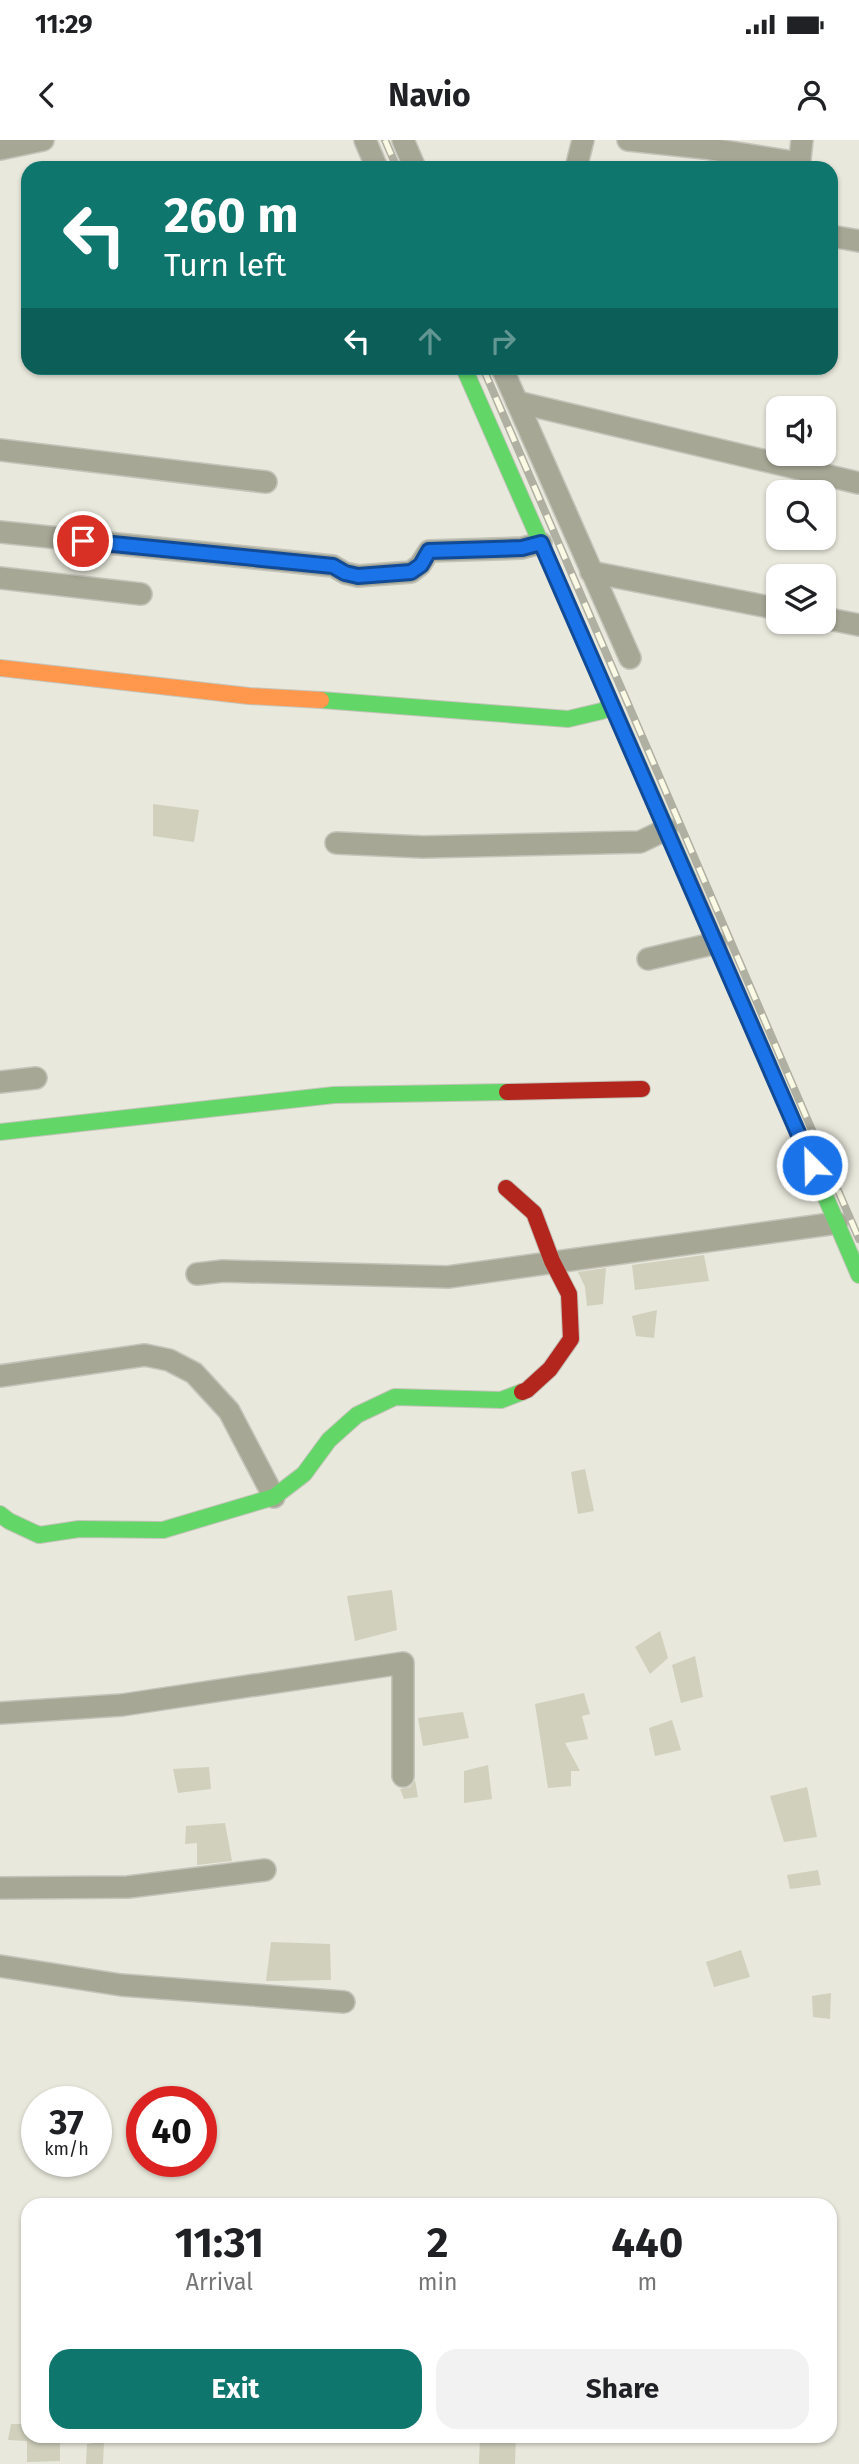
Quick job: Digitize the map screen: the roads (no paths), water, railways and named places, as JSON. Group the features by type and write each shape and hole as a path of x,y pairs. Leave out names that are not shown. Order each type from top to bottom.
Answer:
{"street":[{"path":"0,149 43,140"},
{"path":"365,140 374,161"},
{"path":"403,140 412,161"},
{"path":"578,161 583,140"},
{"path":"628,140 704,148 773,161"},
{"path":"800,161 802,140"},
{"path":"838,237 859,241"},
{"path":"467,375 859,1275"},
{"path":"505,375 630,657"},
{"path":"517,402 859,483"},
{"path":"0,450 266,482"},
{"path":"0,532 333,566 358,576 411,572 421,565 429,551 522,548 541,543"},
{"path":"591,572 766,606"},
{"path":"0,578 141,594"},
{"path":"836,620 859,625"},
{"path":"0,668 248,696 367,702 568,719 602,711 612,705"},
{"path":"336,843 423,847 640,842 667,829"},
{"path":"648,959 716,943"},
{"path":"0,1082 36,1078"},
{"path":"0,1132 334,1095 642,1089"},
{"path":"0,1514 39,1535 79,1530 163,1530 274,1497 304,1474 329,1440 357,1415 395,1397 501,1400 527,1390 550,1369 571,1339 569,1294 552,1261 534,1213 506,1188"},
{"path":"197,1274 223,1272 448,1277 837,1223"},
{"path":"0,1376 145,1355 169,1360 194,1373 229,1411 274,1497"},
{"path":"0,1713 122,1705 403,1663 403,1776"},
{"path":"0,1888 128,1887 265,1870"},
{"path":"0,1966 121,1985 344,2003"}],"railway":[{"path":"385,140 394,161"},
{"path":"486,375 859,1239"}]}
